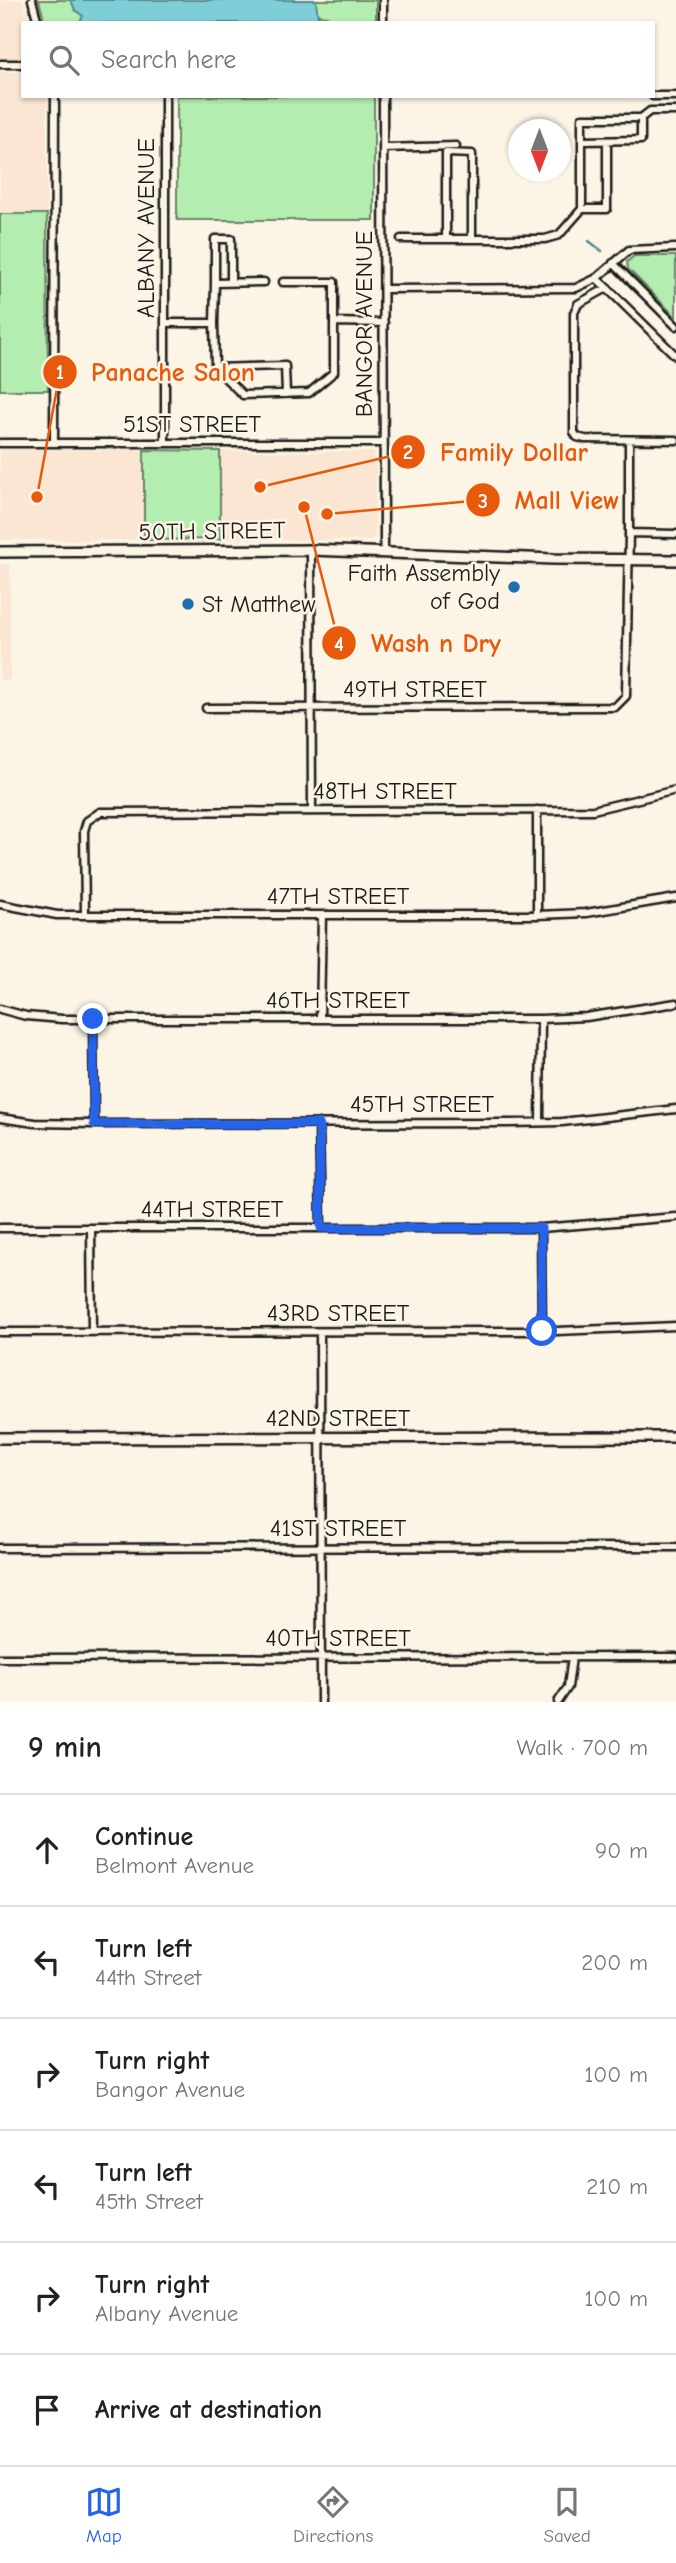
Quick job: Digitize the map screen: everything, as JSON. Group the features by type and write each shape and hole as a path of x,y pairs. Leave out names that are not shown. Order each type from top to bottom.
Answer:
{"main road":[{"name":"50TH STREET","path":"0,552 311,550 676,559"},
{"name":"42ND STREET","path":"0,1438 676,1437"}],"street":[{"path":"32,0 37,21"},
{"path":"383,0 383,21"},
{"path":"0,64 21,64"},
{"path":"655,96 676,96"},
{"path":"54,443 55,98"},
{"name":"ALBANY AVENUE","path":"165,443 166,98"},
{"name":"BANGOR AVENUE","path":"383,98 384,552"},
{"path":"401,239 545,239 558,235 582,209 582,118 641,118 650,111 676,111"},
{"path":"582,141 641,141 641,118"},
{"path":"582,209 607,209 607,141"},
{"path":"383,148 456,146"},
{"path":"446,239 446,153 472,153 472,239"},
{"path":"231,282 231,239 215,239 215,368 243,395 309,393 334,372 334,282 283,282"},
{"path":"384,289 564,290 586,285 629,250 676,248"},
{"path":"613,263 676,326"},
{"path":"596,278 676,356"},
{"path":"215,282 264,282"},
{"path":"607,288 575,308 574,432 577,437 585,439 676,440"},
{"path":"334,322 384,323"},
{"path":"166,323 214,323"},
{"path":"215,368 285,366 286,394"},
{"path":"627,559 628,440"},
{"name":"51ST STREET","path":"0,443 383,443"},
{"path":"629,533 676,534"},
{"path":"311,550 312,810"},
{"name":"49TH STREET","path":"206,708 615,707 623,700 626,681 627,559"},
{"name":"48TH STREET","path":"85,915 84,831 93,817 110,810 609,808 676,790"},
{"path":"537,810 537,915"},
{"name":"47TH STREET","path":"0,904 38,913 85,915 537,915 586,913 676,898"},
{"path":"320,1019 321,915"},
{"name":"46TH STREET","path":"0,1009 41,1018 93,1019 541,1019 586,1017 676,1003"},
{"path":"93,1019 94,1124"},
{"path":"540,1122 541,1019"},
{"name":"45TH STREET","path":"0,1118 35,1123 94,1124 540,1122 676,1109"},
{"path":"319,1124 321,1228"},
{"name":"44TH STREET","path":"0,1228 541,1228 676,1217"},
{"path":"91,1228 92,1332"},
{"path":"541,1228 542,1331"},
{"name":"43RD STREET","path":"0,1332 542,1331 676,1326"},
{"path":"320,1332 321,1702"},
{"name":"41ST STREET","path":"0,1548 676,1547"},
{"path":"558,1702 568,1687 572,1657"},
{"name":"40TH STREET","path":"0,1658 676,1657"}],"shaded area":[{"path":"0,0 23,0 28,21 21,21 21,58 0,58"},
{"path":"0,72 21,72 21,98 47,98 47,214 0,214"},
{"path":"0,450 144,450 144,540 0,540"},
{"path":"220,451 373,452 376,458 375,536 369,541 220,539"},
{"path":"0,564 10,564 10,680 0,680"}],"green space":[{"path":"39,0 376,0 376,21 327,21 327,16 319,15 318,21 44,21"},
{"path":"177,98 374,98 374,220 177,220"},
{"path":"0,214 47,214 48,390 0,390"},
{"path":"634,256 676,256 676,317 628,269 627,262"},
{"path":"144,450 220,451 220,539 144,540"}],"water":[{"path":"71,0 316,0 318,18 313,21 80,21 83,16 75,10"}],"waterway":[{"path":"318,18 323,21"},
{"path":"589,241 602,251"}],"place":[{"name":"Family Dollar","path":"260,487"},
{"name":"Panache Salon","path":"37,497"},
{"name":"Wash n Dry","path":"304,507"},
{"name":"Mall View","path":"327,514"},
{"name":"Faith Assembly of God","path":"514,587"},
{"name":"St Matthew","path":"188,604"}],"route":[{"path":"93,1019 94,1124 319,1124 321,1228 541,1228 542,1331"}]}
